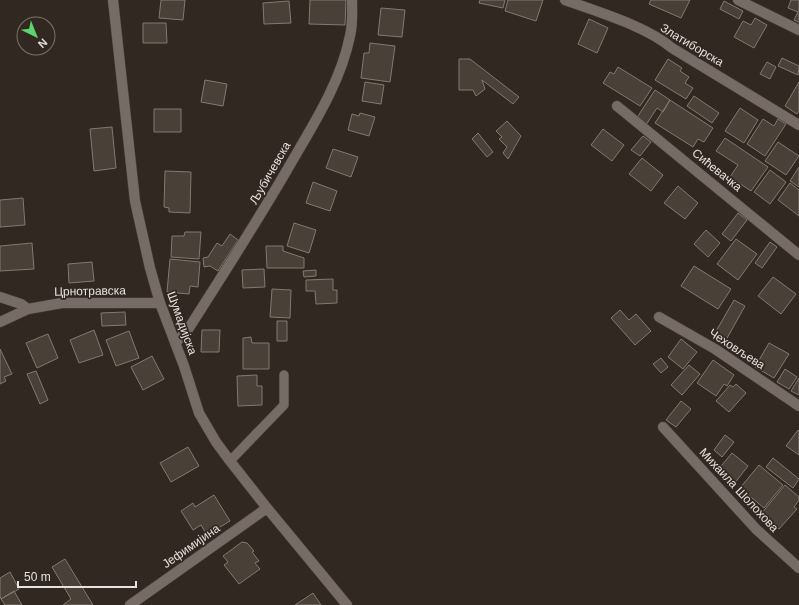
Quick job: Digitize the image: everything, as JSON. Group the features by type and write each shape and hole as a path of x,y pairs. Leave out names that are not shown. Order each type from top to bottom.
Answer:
{"street":[{"name":"Шумадијска","path":"113,0 135,200 150,268 160,303 184,366 199,413 216,442 230,461 347,605"},
{"name":"Љубичевска","path":"175,343 187,330 256,223 323,107 338,75 350,36 352,22 352,0"},
{"name":"Златиборска","path":"565,0 625,22 663,40 672,48 799,125"},
{"path":"738,0 799,30"},
{"name":"Сићевачка","path":"617,106 799,255"},
{"path":"0,297 21,304 28,309"},
{"name":"Црнотравска","path":"0,322 28,309 62,303 160,303"},
{"name":"Чеховљева","path":"659,317 715,349 799,406"},
{"name":"Михаила Шолохова","path":"663,427 756,529 799,568"},
{"name":"Јефимијина","path":"130,605 267,508"}],"lane":[{"path":"230,461 284,405 284,375"}],"building":[{"path":"161,0 185,0 183,20 159,18"},
{"path":"310,0 346,0 345,25 309,24"},
{"path":"480,0 505,0 503,8 479,3"},
{"path":"508,0 543,0 536,21 505,11"},
{"path":"651,0 690,0 681,18 649,4"},
{"path":"791,0 799,0 799,22 794,20 798,12 788,8"},
{"path":"289,1 291,23 264,24 263,3"},
{"path":"724,1 743,11 739,19 720,9"},
{"path":"381,8 405,10 402,37 378,35"},
{"path":"755,18 767,25 754,48 734,37 743,21 751,25"},
{"path":"589,19 608,28 597,53 578,44"},
{"path":"143,23 166,23 167,43 143,43"},
{"path":"370,43 395,46 390,82 361,78 364,53 369,53"},
{"path":"782,58 799,66 798,75 778,66"},
{"path":"459,59 470,59 519,97 513,104 482,80 485,89 476,96 473,90 459,90"},
{"path":"668,59 682,68 680,71 689,77 685,83 693,88 686,99 655,80"},
{"path":"767,62 776,67 770,79 760,74"},
{"path":"618,67 652,88 640,106 603,83 610,72 614,74"},
{"path":"205,80 227,84 223,106 201,102"},
{"path":"365,82 384,85 381,104 362,101"},
{"path":"799,82 799,111 797,114 785,106"},
{"path":"655,90 670,100 663,112 657,108 646,125 636,119"},
{"path":"694,96 719,113 712,123 687,106"},
{"path":"670,100 713,128 704,142 698,139 693,147 655,123"},
{"path":"740,108 758,120 744,143 725,131"},
{"path":"154,109 181,109 181,132 154,132"},
{"path":"360,113 375,117 369,136 348,130 352,114 359,116"},
{"path":"763,119 774,126 778,119 786,124 765,156 747,144"},
{"path":"507,121 521,136 508,159 503,153 507,147 499,139 502,137 496,131"},
{"path":"112,127 116,168 94,171 90,129"},
{"path":"603,129 624,145 612,161 591,145"},
{"path":"478,133 493,152 487,157 472,139"},
{"path":"643,136 651,142 640,156 631,150"},
{"path":"725,138 768,167 751,191 730,177 738,165 716,151"},
{"path":"778,142 799,156 786,175 765,161"},
{"path":"333,149 358,157 351,177 326,168"},
{"path":"642,158 663,175 651,191 629,174"},
{"path":"799,167 799,187 790,181"},
{"path":"770,170 786,182 770,204 754,192"},
{"path":"165,171 191,172 190,213 169,212 169,208 164,207"},
{"path":"313,182 337,191 330,211 306,203"},
{"path":"790,183 799,190 799,216 778,200"},
{"path":"678,186 698,203 685,219 664,203"},
{"path":"23,198 25,225 0,227 0,200"},
{"path":"738,213 747,220 731,241 722,234"},
{"path":"294,223 316,230 309,253 287,246"},
{"path":"706,230 720,243 708,257 694,244"},
{"path":"185,232 201,232 199,259 171,257 172,236 184,236"},
{"path":"230,234 238,240 218,271 210,266 204,267 203,258 208,257 217,243 222,246"},
{"path":"736,239 757,254 738,280 717,264"},
{"path":"770,242 777,247 762,268 755,263"},
{"path":"32,243 34,269 0,271 0,246"},
{"path":"266,246 283,246 283,251 304,258 304,268 267,268"},
{"path":"170,259 200,262 198,287 190,286 189,294 167,292"},
{"path":"92,262 94,281 69,283 68,264"},
{"path":"694,266 731,289 718,309 681,286"},
{"path":"264,269 265,287 243,288 242,270"},
{"path":"316,270 316,276 304,277 303,271"},
{"path":"773,277 796,294 781,314 758,296"},
{"path":"333,279 333,290 337,290 337,303 316,304 315,291 306,291 306,280"},
{"path":"272,289 291,290 290,318 270,317"},
{"path":"734,300 745,306 726,340 715,333"},
{"path":"620,310 629,320 636,314 651,331 635,345 611,318"},
{"path":"125,312 126,325 102,326 101,313"},
{"path":"277,321 287,321 287,341 277,341"},
{"path":"94,330 103,355 79,363 70,340"},
{"path":"202,330 220,330 219,352 201,352"},
{"path":"129,331 139,358 116,366 106,340"},
{"path":"48,334 58,358 37,368 26,343"},
{"path":"251,337 252,343 269,343 269,369 243,369 243,338"},
{"path":"681,339 697,352 683,369 668,357"},
{"path":"769,343 789,354 774,378 755,367"},
{"path":"0,349 12,374 4,377 6,381 0,384"},
{"path":"152,356 164,379 143,390 131,367"},
{"path":"661,358 668,367 661,373 653,364"},
{"path":"713,360 734,375 727,386 724,384 716,396 697,383"},
{"path":"689,365 700,374 682,395 671,385"},
{"path":"785,369 797,377 789,389 777,382"},
{"path":"36,371 48,400 40,404 27,374"},
{"path":"257,375 257,386 262,386 262,405 238,406 237,376"},
{"path":"799,378 799,395 791,391"},
{"path":"736,384 746,393 729,412 716,401 730,385 733,387"},
{"path":"681,401 691,409 676,427 666,420"},
{"path":"798,430 799,431 799,455 786,446"},
{"path":"725,435 734,442 722,457 714,450"},
{"path":"188,447 199,466 171,482 160,463"},
{"path":"732,453 748,466 734,484 717,471"},
{"path":"773,458 799,479 793,488 766,467"},
{"path":"759,465 783,485 764,508 740,488"},
{"path":"785,485 799,497 799,500 794,507 797,509 779,529 761,514"},
{"path":"214,495 230,521 207,535 201,525 193,530 181,511 193,503 195,507"},
{"path":"242,542 247,543 254,551 252,552 259,561 255,563 260,569 239,584 224,565 228,562 223,556"},
{"path":"65,559 93,605 63,605 71,599 52,567"},
{"path":"10,572 19,589 1,599 0,578"},
{"path":"14,591 22,605 5,605 1,599"},
{"path":"313,593 321,605 295,605"}]}
